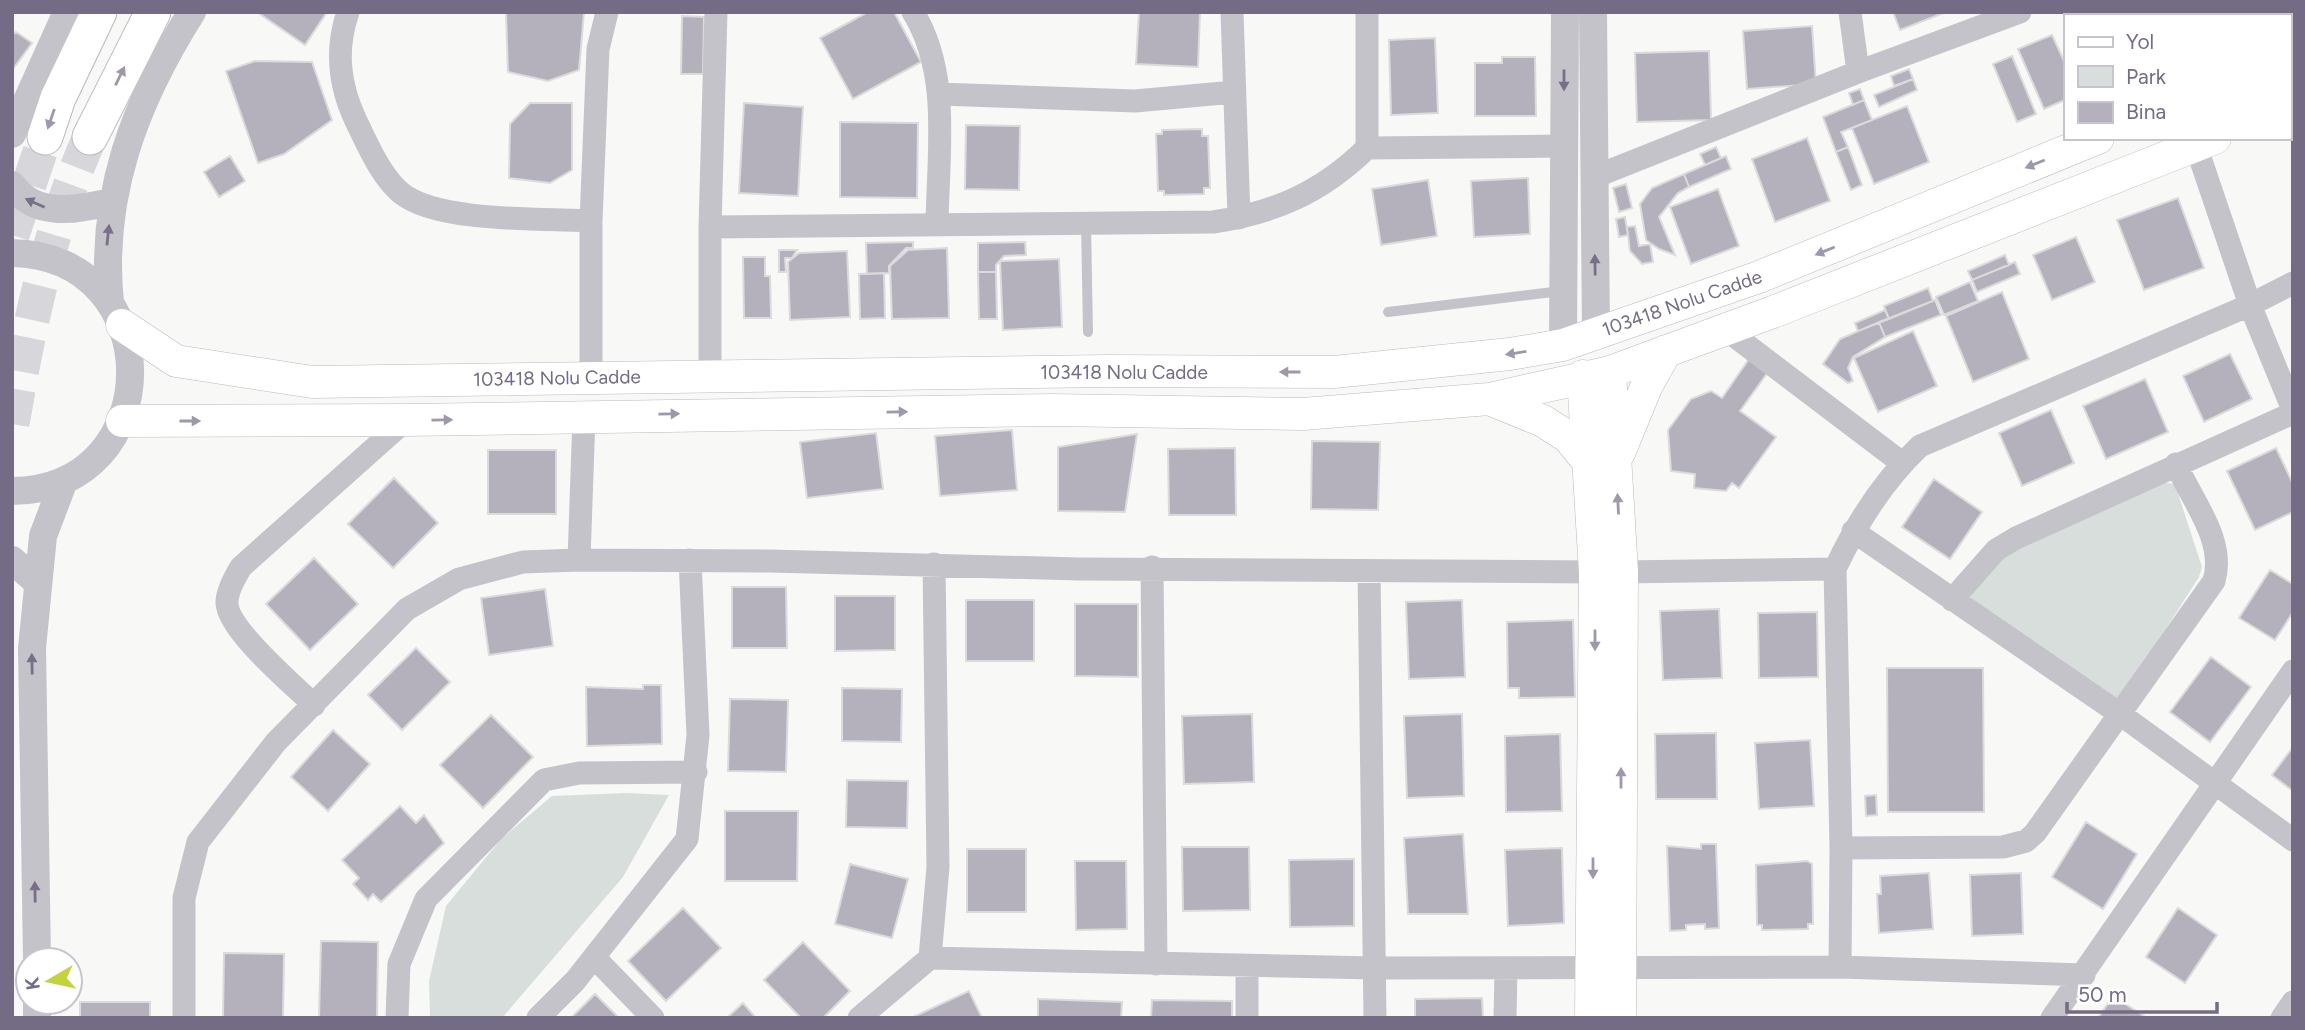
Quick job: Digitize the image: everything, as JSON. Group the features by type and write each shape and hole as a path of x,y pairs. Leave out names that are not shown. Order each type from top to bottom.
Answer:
{"main road":[{"path":"28,136 58,98 99,12"},
{"path":"90,137 153,12"},
{"name":"103418 Nolu Cadde","path":"116,314 176,360 312,382 1108,371 1334,372 1510,354 1563,345 1759,278 2093,140"},
{"path":"122,421 406,421 1053,410 1303,414 1489,399 1597,374 1773,313 2205,142"},
{"path":"1603,462 1666,351"},
{"path":"1597,374 1608,572 1606,968 1620,1018"},
{"path":"1489,399 1543,421 1603,462"},
{"path":"1591,1018 1606,968"}],"street":[{"path":"28,136 67,12"},
{"path":"12,491 63,483 92,461 122,421 129,398 132,373 130,348 116,314 106,260 111,202 134,125 160,63 192,12"},
{"path":"348,12 340,36 340,72 351,110 374,159 402,193 434,209 471,215 591,221"},
{"path":"591,377 591,221 598,49 607,12"},
{"path":"710,376 710,227 716,12"},
{"path":"913,12 929,45 939,94 937,223"},
{"path":"1232,12 1239,218"},
{"path":"1367,12 1367,148"},
{"path":"1563,345 1565,12"},
{"path":"1592,12 1596,334"},
{"path":"1850,12 1858,72"},
{"path":"1594,177 1858,72 2020,12"},
{"path":"939,94 1135,102 1234,92"},
{"path":"1952,600 1996,550 2293,411 2250,305 2205,142"},
{"path":"710,227 1213,222 1239,218 1304,197 1340,174 1367,148 1564,146"},
{"path":"12,185 25,199 51,209 70,210 111,202"},
{"path":"12,253 51,259 74,269 93,284 116,314"},
{"path":"1840,967 1841,848 1835,569 1853,531 1902,463 1920,446 2250,305 2293,283"},
{"path":"1724,328 1902,463"},
{"path":"579,561 584,416"},
{"path":"314,705 249,642 229,614 227,602 234,579 241,567 406,421"},
{"path":"1841,848 2003,847 2026,841 2214,581 2218,566 2215,542 2176,464"},
{"path":"37,946 32,648 43,536 63,483"},
{"path":"1853,531 2120,714 2293,840"},
{"path":"12,560 37,582"},
{"path":"538,1018 575,981 687,839 698,735 690,560"},
{"path":"184,1018 184,898 198,842 276,741 407,609 459,579 523,562 690,560 1079,569 1152,567 1608,572 1835,569"},
{"path":"930,958 938,867 934,564"},
{"path":"1152,567 1156,964"},
{"path":"1369,571 1375,1018"},
{"path":"2052,1018 2293,671"},
{"path":"397,1018 399,964 426,900 544,780 579,773 696,772"},
{"path":"594,957 653,1018"},
{"path":"859,1018 930,958 1375,968 1840,967 2084,975"},
{"path":"1247,966 1247,1018"},
{"path":"1505,1018 1506,969"},
{"path":"2282,1018 2293,1002"}],"lane":[{"path":"1086,222 1088,332"},
{"path":"1388,312 1563,290"}],"green space":[{"path":"2159,482 2175,484 2202,567 2199,577 2129,686 2114,704 1970,606 1968,594 2009,551"},
{"path":"626,793 669,795 623,877 502,1018 430,1018 429,981 446,906 501,839 552,796"}],"building":[{"path":"257,12 327,12 305,45"},
{"path":"506,12 584,12 579,70 548,81 508,72"},
{"path":"868,12 894,12 921,62 853,99 820,38"},
{"path":"1139,12 1200,12 1198,67 1136,64"},
{"path":"1893,12 1946,12 1900,30"},
{"path":"2178,12 2179,14 2130,14"},
{"path":"2224,12 2278,12 2274,14"},
{"path":"682,16 704,17 703,74 681,74"},
{"path":"1812,26 1816,84 1747,89 1743,31"},
{"path":"16,32 32,43 13,69 12,35"},
{"path":"2052,35 2064,61 2064,100 2044,109 2018,49"},
{"path":"1435,38 1438,113 1391,115 1389,40"},
{"path":"1709,51 1711,120 1637,122 1635,53"},
{"path":"2012,56 2036,114 2017,122 1993,64"},
{"path":"1502,57 1535,57 1536,116 1475,116 1475,63 1502,63"},
{"path":"255,61 312,62 332,120 284,154 258,163 226,71"},
{"path":"1909,69 1913,79 1894,86 1891,76"},
{"path":"1913,79 1917,90 1879,107 1874,95"},
{"path":"1860,89 1864,100 1853,105 1849,93"},
{"path":"1864,100 1872,120 1841,132 1848,147 1836,152 1823,117"},
{"path":"530,103 572,103 572,170 550,183 509,178 510,124"},
{"path":"744,103 803,107 798,196 739,193"},
{"path":"1907,106 1929,162 1874,184 1852,128"},
{"path":"840,122 918,123 917,198 840,197"},
{"path":"966,125 1020,126 1019,190 965,189"},
{"path":"1202,129 1202,136 1208,136 1210,188 1204,188 1204,194 1164,195 1164,191 1158,191 1156,134 1162,134 1162,130"},
{"path":"1807,138 1830,201 1775,222 1752,159"},
{"path":"1716,147 1721,158 1705,165 1700,154"},
{"path":"1848,147 1862,185 1851,190 1836,152"},
{"path":"230,156 245,181 219,197 204,172"},
{"path":"1726,156 1731,169 1689,187 1684,174"},
{"path":"1684,174 1689,187 1678,193 1659,217 1675,255 1646,240 1640,204 1652,188"},
{"path":"1528,178 1530,234 1474,237 1471,181"},
{"path":"1428,180 1437,236 1381,245 1372,189"},
{"path":"1626,184 1632,208 1619,212 1613,188"},
{"path":"1718,189 1739,246 1691,264 1670,207"},
{"path":"2178,198 2204,268 2144,290 2117,220"},
{"path":"1625,217 1628,235 1619,237 1616,219"},
{"path":"1635,226 1639,246 1650,244 1653,262 1642,264 1630,251 1627,227"},
{"path":"2076,237 2095,282 2052,300 2033,255"},
{"path":"913,242 913,248 906,248 889,266 889,273 867,274 866,243"},
{"path":"1025,242 1026,255 1004,256 996,265 996,272 978,272 978,243"},
{"path":"947,248 949,318 892,319 890,266 908,250"},
{"path":"779,250 797,250 792,258 785,258 786,272 779,272"},
{"path":"847,251 850,317 790,320 788,262 799,253"},
{"path":"2005,255 2009,265 1972,280 1968,271"},
{"path":"743,257 765,257 765,276 770,276 771,318 744,318"},
{"path":"1059,259 1062,327 1003,330 1000,261"},
{"path":"2015,262 2020,274 1977,292 1972,280"},
{"path":"978,272 996,272 997,319 979,319"},
{"path":"884,273 885,318 860,319 859,274"},
{"path":"1970,282 1978,301 1944,315 1936,297"},
{"path":"1928,288 1933,301 1889,319 1884,306"},
{"path":"2002,292 2029,359 1973,382 1946,316"},
{"path":"1935,300 1941,315 1885,337 1879,322"},
{"path":"1885,310 1889,319 1858,331 1855,323"},
{"path":"1879,322 1885,337 1853,357 1848,368 1853,381 1848,383 1823,364 1840,339"},
{"path":"1913,331 1937,386 1878,412 1854,358"},
{"path":"2230,354 2252,399 2204,422 2183,376"},
{"path":"1749,359 1768,372 1740,411 1776,437 1739,488 1732,483 1726,491 1694,488 1695,474 1671,471 1668,430 1691,399 1711,391 1722,398"},
{"path":"2145,379 2168,432 2106,459 2083,406"},
{"path":"2051,410 2074,463 2022,486 1999,433"},
{"path":"1012,430 1017,490 940,496 935,436"},
{"path":"876,433 883,489 807,498 800,442"},
{"path":"1137,434 1125,512 1058,511 1058,447"},
{"path":"1312,441 1380,442 1378,510 1311,509"},
{"path":"1235,448 1236,515 1169,515 1168,449"},
{"path":"2276,448 2293,484 2293,512 2255,530 2227,471"},
{"path":"488,450 556,450 556,514 488,514"},
{"path":"394,478 438,523 393,568 348,524"},
{"path":"1934,479 1982,512 1950,559 1902,527"},
{"path":"314,558 358,604 310,650 266,604"},
{"path":"2270,570 2293,584 2293,612 2275,640 2239,618"},
{"path":"732,587 786,587 787,648 732,648"},
{"path":"545,589 553,646 489,655 481,598"},
{"path":"835,596 895,596 895,650 835,651"},
{"path":"966,600 1034,600 1034,661 966,661"},
{"path":"1462,600 1465,677 1409,679 1406,602"},
{"path":"1075,604 1138,604 1138,677 1075,676"},
{"path":"1719,609 1722,678 1663,680 1660,611"},
{"path":"1817,612 1818,677 1759,678 1758,613"},
{"path":"1573,620 1575,697 1519,698 1519,688 1508,688 1507,622"},
{"path":"416,648 450,682 402,730 368,695"},
{"path":"2211,657 2251,687 2210,742 2170,712"},
{"path":"1887,668 1983,668 1984,812 1888,812"},
{"path":"643,685 661,685 662,744 587,746 586,687 643,689"},
{"path":"842,688 902,689 901,742 842,741"},
{"path":"730,699 788,700 786,772 728,771"},
{"path":"1252,714 1254,782 1184,784 1182,716"},
{"path":"1462,714 1464,796 1407,798 1404,716"},
{"path":"491,715 533,757 483,808 440,765"},
{"path":"333,730 370,764 328,811 291,777"},
{"path":"1716,733 1717,799 1656,799 1655,734"},
{"path":"1560,734 1562,811 1506,812 1505,736"},
{"path":"1810,740 1814,806 1759,809 1755,743"},
{"path":"2293,747 2293,791 2272,775"},
{"path":"847,780 908,781 907,828 846,827"},
{"path":"1876,795 1877,815 1866,816 1865,796"},
{"path":"400,806 416,823 424,815 444,843 381,902 373,894 368,900 353,884 359,878 342,860"},
{"path":"725,811 798,811 797,881 725,881"},
{"path":"2086,822 2137,854 2103,909 2052,877"},
{"path":"1463,834 1468,914 1408,914 1404,838"},
{"path":"1701,844 1716,844 1719,928 1705,929 1705,924 1686,925 1686,930 1670,931 1667,846 1701,849"},
{"path":"1182,847 1249,847 1250,910 1183,911"},
{"path":"1562,848 1564,923 1508,926 1505,850"},
{"path":"967,849 1026,849 1026,912 967,912"},
{"path":"1354,859 1354,926 1290,927 1289,860"},
{"path":"1075,861 1126,861 1127,929 1076,930"},
{"path":"1807,861 1812,864 1813,924 1808,924 1808,929 1762,930 1762,925 1757,925 1756,865"},
{"path":"850,864 908,879 892,938 835,924"},
{"path":"1929,873 1933,929 1879,933 1877,894 1881,894 1880,876"},
{"path":"2021,873 2023,934 1972,936 1970,875"},
{"path":"683,908 721,948 666,1001 628,961"},
{"path":"2178,908 2217,935 2185,983 2146,957"},
{"path":"321,941 378,942 377,1018 319,1018"},
{"path":"803,942 850,991 823,1018 801,1018 764,980"},
{"path":"224,953 284,954 283,1018 223,1018"},
{"path":"969,991 982,1018 911,1018"},
{"path":"595,994 619,1018 571,1018"},
{"path":"2113,996 2147,1018 2098,1018"},
{"path":"1482,998 1483,1018 1415,1018 1415,999"},
{"path":"1038,999 1122,1002 1121,1018 1038,1018"},
{"path":"1152,1000 1232,1001 1232,1018 1151,1018"},
{"path":"84,1002 150,1002 150,1018 80,1018 84,1016"},
{"path":"743,1003 756,1018 727,1018"}],"tunnel":[{"path":"12,235 45,137"},
{"path":"12,424 42,278 63,207 90,137"}]}
